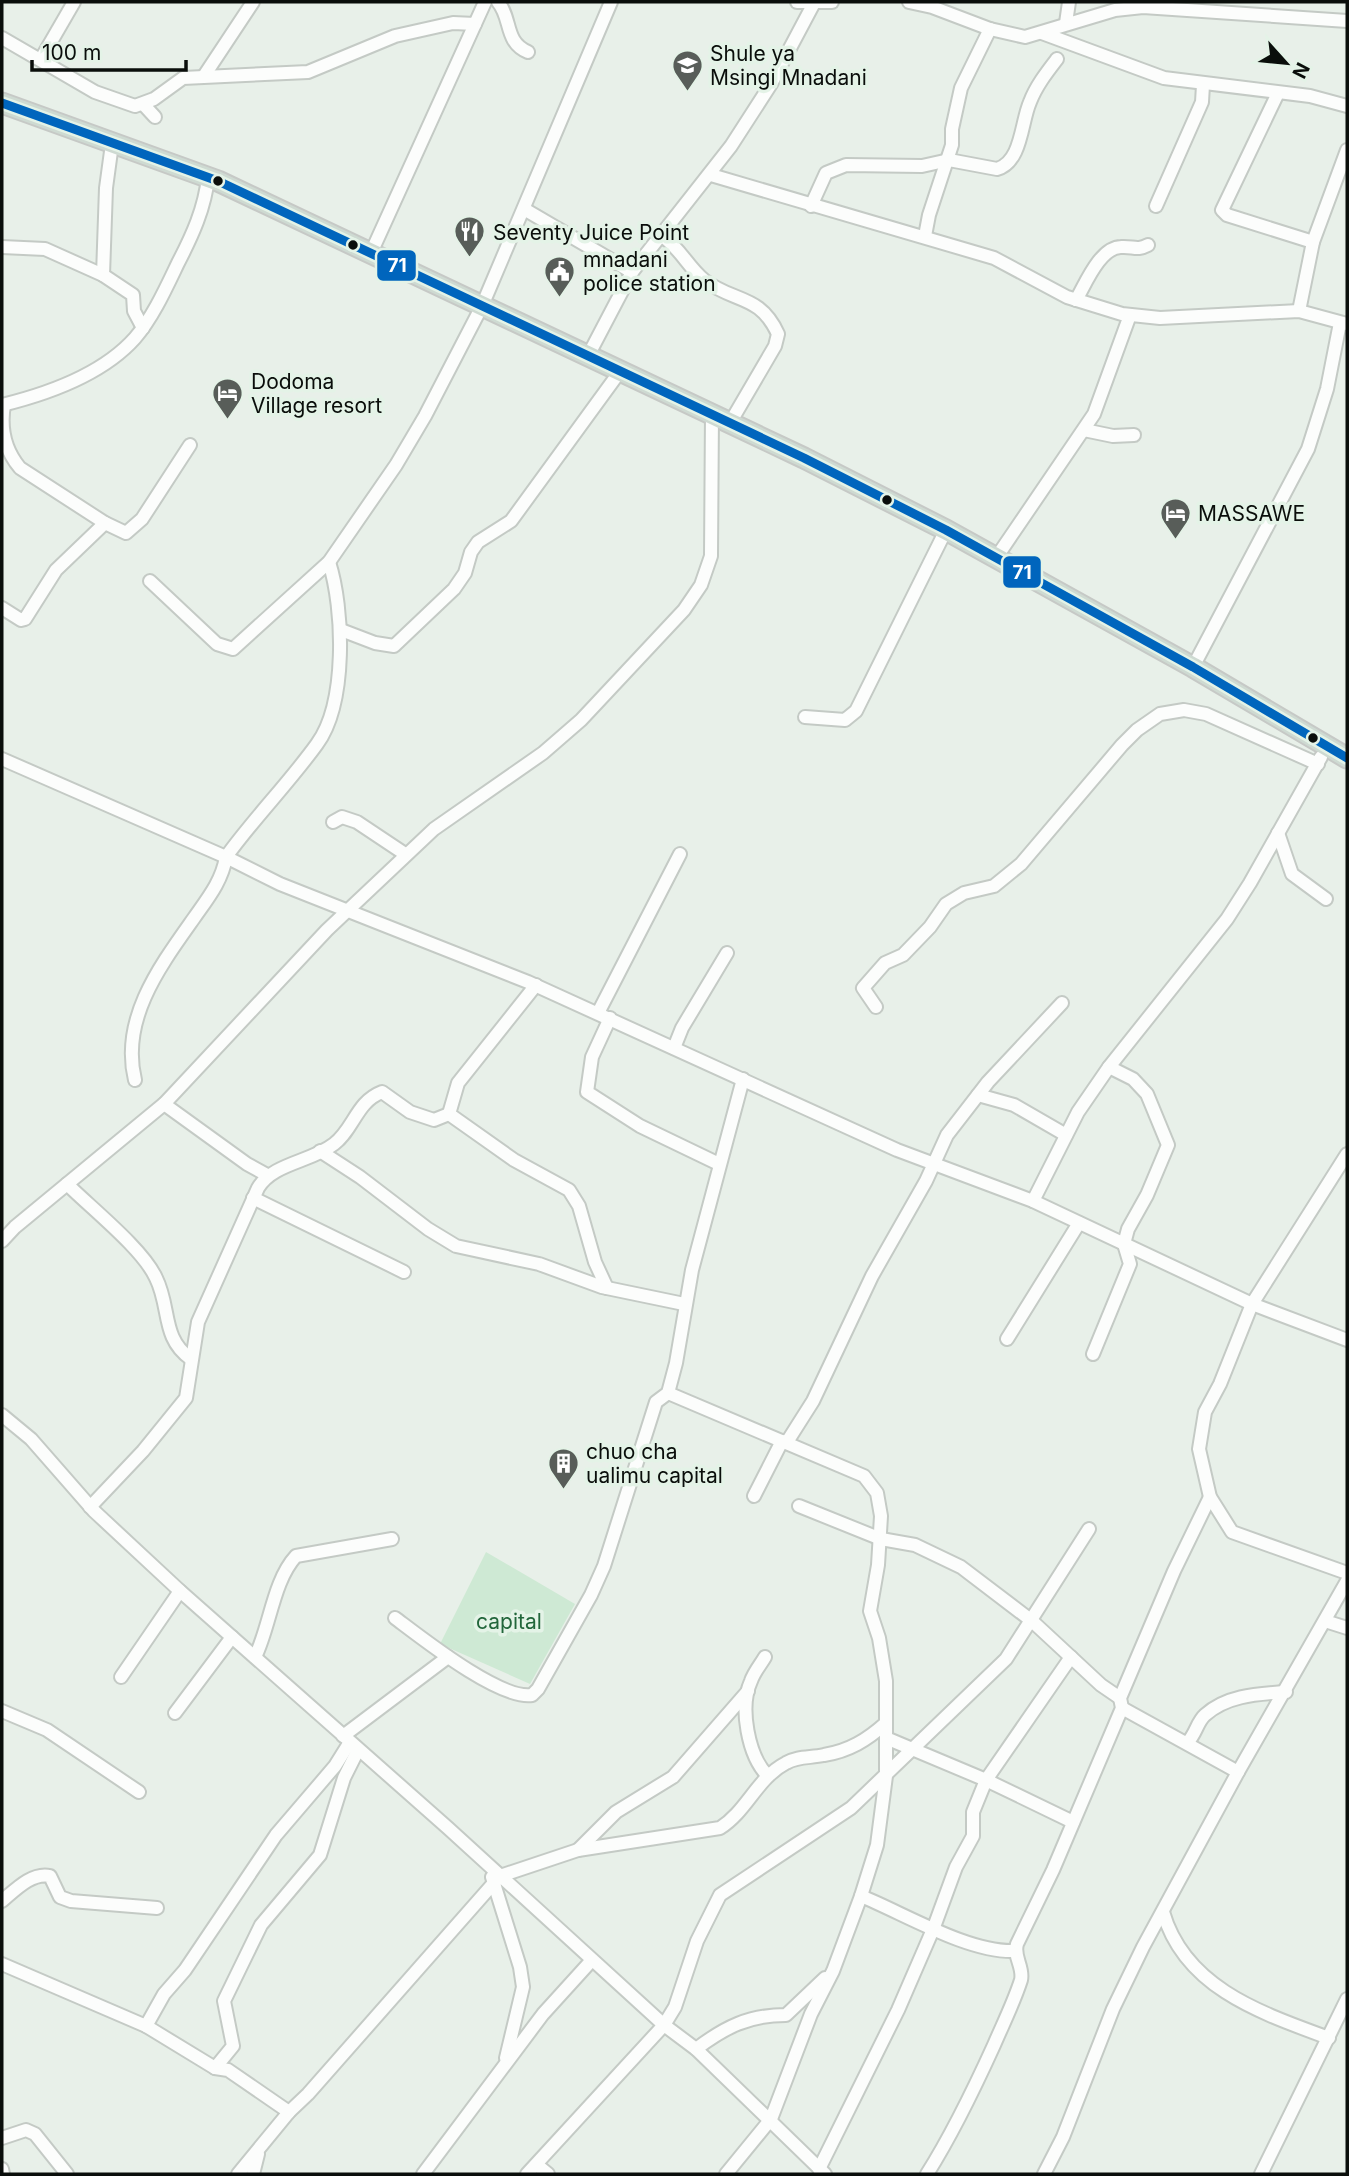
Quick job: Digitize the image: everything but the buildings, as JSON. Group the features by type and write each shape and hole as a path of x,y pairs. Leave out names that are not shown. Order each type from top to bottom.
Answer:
{"highway":[{"path":"2,103 208,177 712,413 946,530 1193,667 1322,755 1347,758"}],"street":[{"path":"41,58 74,2"},
{"path":"204,76 253,2"},
{"path":"371,253 485,2"},
{"path":"498,2 504,9 511,38 528,52"},
{"path":"150,581 217,645 233,649 329,562 396,465 482,306 611,2"},
{"path":"797,2 832,2"},
{"path":"909,2 932,7 990,29 1025,37 1115,10 1152,5 1347,20"},
{"path":"1066,23 1069,2"},
{"path":"589,354 632,271 711,175 771,84 814,3"},
{"path":"2,38 41,58 95,92 122,103 144,103 183,78 308,72 395,36 453,23 475,24"},
{"path":"925,236 929,215 949,160 954,113 961,88 977,61 990,29"},
{"path":"1042,33 1134,68 1203,85 1310,96 1347,106"},
{"path":"811,206 826,173 846,165 922,166 949,160 997,169 1009,163 1030,100 1057,59"},
{"path":"1156,206 1202,102 1203,85"},
{"path":"1278,93 1222,210 1226,215 1313,242"},
{"path":"144,103 155,117"},
{"path":"103,275 106,188 112,144"},
{"path":"1299,311 1313,242 1347,150"},
{"path":"711,175 994,258 1076,300 1130,315 1160,318 1299,311 1343,323 1327,389 1308,449 1193,667"},
{"path":"190,445 133,530 126,533 105,523 20,468 6,443 3,405 71,382 121,351 143,328 188,244 206,195 208,177"},
{"path":"524,209 632,271"},
{"path":"662,236 684,254 705,281 765,311 778,334 775,346 730,423"},
{"path":"1076,300 1106,253 1120,247 1136,250 1148,245"},
{"path":"2,247 45,249 103,275 133,295 134,311 143,328"},
{"path":"996,558 1084,429 1104,393 1130,315"},
{"path":"341,630 375,643 394,646 439,605 465,573 471,552 478,542 511,520 621,370"},
{"path":"2,1241 15,1227 164,1104 327,930 349,913 405,854 572,728 684,610 701,585 711,556 712,413"},
{"path":"1084,429 1113,436 1134,435"},
{"path":"2,608 21,620 26,619 56,570 105,523"},
{"path":"805,717 845,720 856,711 946,530"},
{"path":"135,1080 130,1060 135,1020 162,964 223,876 226,857 325,731 334,698 341,630 329,562"},
{"path":"876,1007 863,988 885,963 903,955 930,927 946,904 964,893 993,886 1021,864 1122,745 1148,721 1176,711 1206,714 1322,755 1227,919 1109,1067 1066,1135 1033,1201"},
{"path":"2,759 349,913 536,985 868,1137 1033,1201 1252,1304 1347,1340"},
{"path":"333,822 342,817 357,822 405,854"},
{"path":"1278,833 1292,874 1326,899"},
{"path":"680,854 604,1016 592,1057 587,1092 640,1126 719,1164"},
{"path":"674,1048 682,1028 727,953"},
{"path":"449,1114 458,1083 536,985"},
{"path":"754,1496 784,1441 813,1401 872,1276 934,1164 947,1135 978,1095 1062,1003"},
{"path":"1093,1354 1130,1264 1124,1244 1128,1229 1147,1195 1168,1145 1147,1094 1133,1079 1109,1067"},
{"path":"395,1618 449,1657 515,1694 532,1695 538,1689 591,1595 614,1535 656,1402 668,1392 676,1363 684,1304 743,1079"},
{"path":"90,1507 182,1405 188,1390 198,1322 253,1198 267,1175 335,1143 364,1102 382,1092 410,1112 434,1120 449,1114"},
{"path":"978,1095 1014,1105 1066,1135"},
{"path":"164,1104 247,1164 267,1175"},
{"path":"449,1114 513,1160 569,1190 579,1206 594,1262 607,1288"},
{"path":"320,1152 445,1240 551,1267 607,1288 684,1304"},
{"path":"1347,1154 1252,1304 1220,1384 1205,1412 1199,1449 1210,1497 1232,1531 1347,1573"},
{"path":"67,1184 152,1270 161,1289 171,1339 179,1351 191,1359"},
{"path":"253,1198 404,1272"},
{"path":"1007,1339 1079,1223"},
{"path":"668,1392 870,1481 877,1493 881,1539 870,1611 879,1638 886,1681 886,1776 877,1845 833,1971 811,2014 771,2119 726,2174"},
{"path":"2,1415 31,1439 90,1507 180,1591 488,1865 497,1879 664,2025 696,2049 822,2171 898,2010 934,1927 956,1867 973,1836 973,1812 986,1780 1071,1657"},
{"path":"927,2174 965,2107 1021,1979 1022,1972 1015,1951 1073,1822 1174,1571 1210,1497"},
{"path":"799,1506 881,1539 915,1545 961,1567 1031,1621 1121,1703 1238,1772"},
{"path":"548,2174 532,2170 664,2025 675,2007 697,1941 720,1895 851,1808 1006,1659 1089,1529"},
{"path":"255,1657 265,1635 282,1580 296,1556 392,1539"},
{"path":"1044,2174 1063,2137 1113,2009 1238,1772 1347,1581"},
{"path":"121,1677 180,1591"},
{"path":"1325,1621 1347,1628"},
{"path":"175,1713 232,1637"},
{"path":"146,2026 164,1994 185,1970 276,1835 335,1766 350,1743 449,1657"},
{"path":"578,1850 616,1812 673,1777 722,1725 748,1691 765,1657"},
{"path":"748,1691 746,1709 754,1757 768,1776"},
{"path":"1187,1743 1197,1734 1203,1716 1226,1702 1247,1695 1286,1692"},
{"path":"2,1711 47,1730 139,1792"},
{"path":"855,1746 886,1723"},
{"path":"238,2174 289,2112 309,2094 497,1879 578,1850 720,1828 732,1820 768,1776 788,1761 886,1742 914,1749 1073,1822"},
{"path":"215,2068 233,2046 224,2006 228,1992 261,1925 320,1855 344,1778 350,1743"},
{"path":"851,1808 884,1801"},
{"path":"2,1901 34,1877 43,1875 50,1876 60,1896 71,1901 157,1908"},
{"path":"497,1879 523,1987 504,2065"},
{"path":"861,1896 994,1952 1015,1951"},
{"path":"1163,1912 1170,1936 1185,1958 1210,1983 1232,1997 1329,2038"},
{"path":"423,2174 543,2014 592,1960"},
{"path":"2,1964 146,2026 215,2068 228,2070 289,2112"},
{"path":"696,2049 727,2026 753,2017 786,2015 793,2012 833,1971"},
{"path":"1265,2173 1347,1999"},
{"path":"2,2138 26,2130 35,2134 67,2174"},
{"path":"253,2174 260,2147"}],"green space":[{"name":"capital","path":"486,1552 575,1604 530,1684 440,1644"}],"transit line":[{"name":"71","path":"2,103 218,181 804,458 946,530 1193,667 1347,758"}],"place":[{"name":"Shule ya Msingi Mnadani","path":"687,92"},
{"name":"Seventy Juice Point","path":"470,259"},
{"name":"mnadani police station","path":"560,298"},
{"name":"Dodoma Village resort","path":"228,420"},
{"name":"MASSAWE","path":"1175,540"},
{"name":"chuo cha ualimu capital","path":"563,1490"}]}
